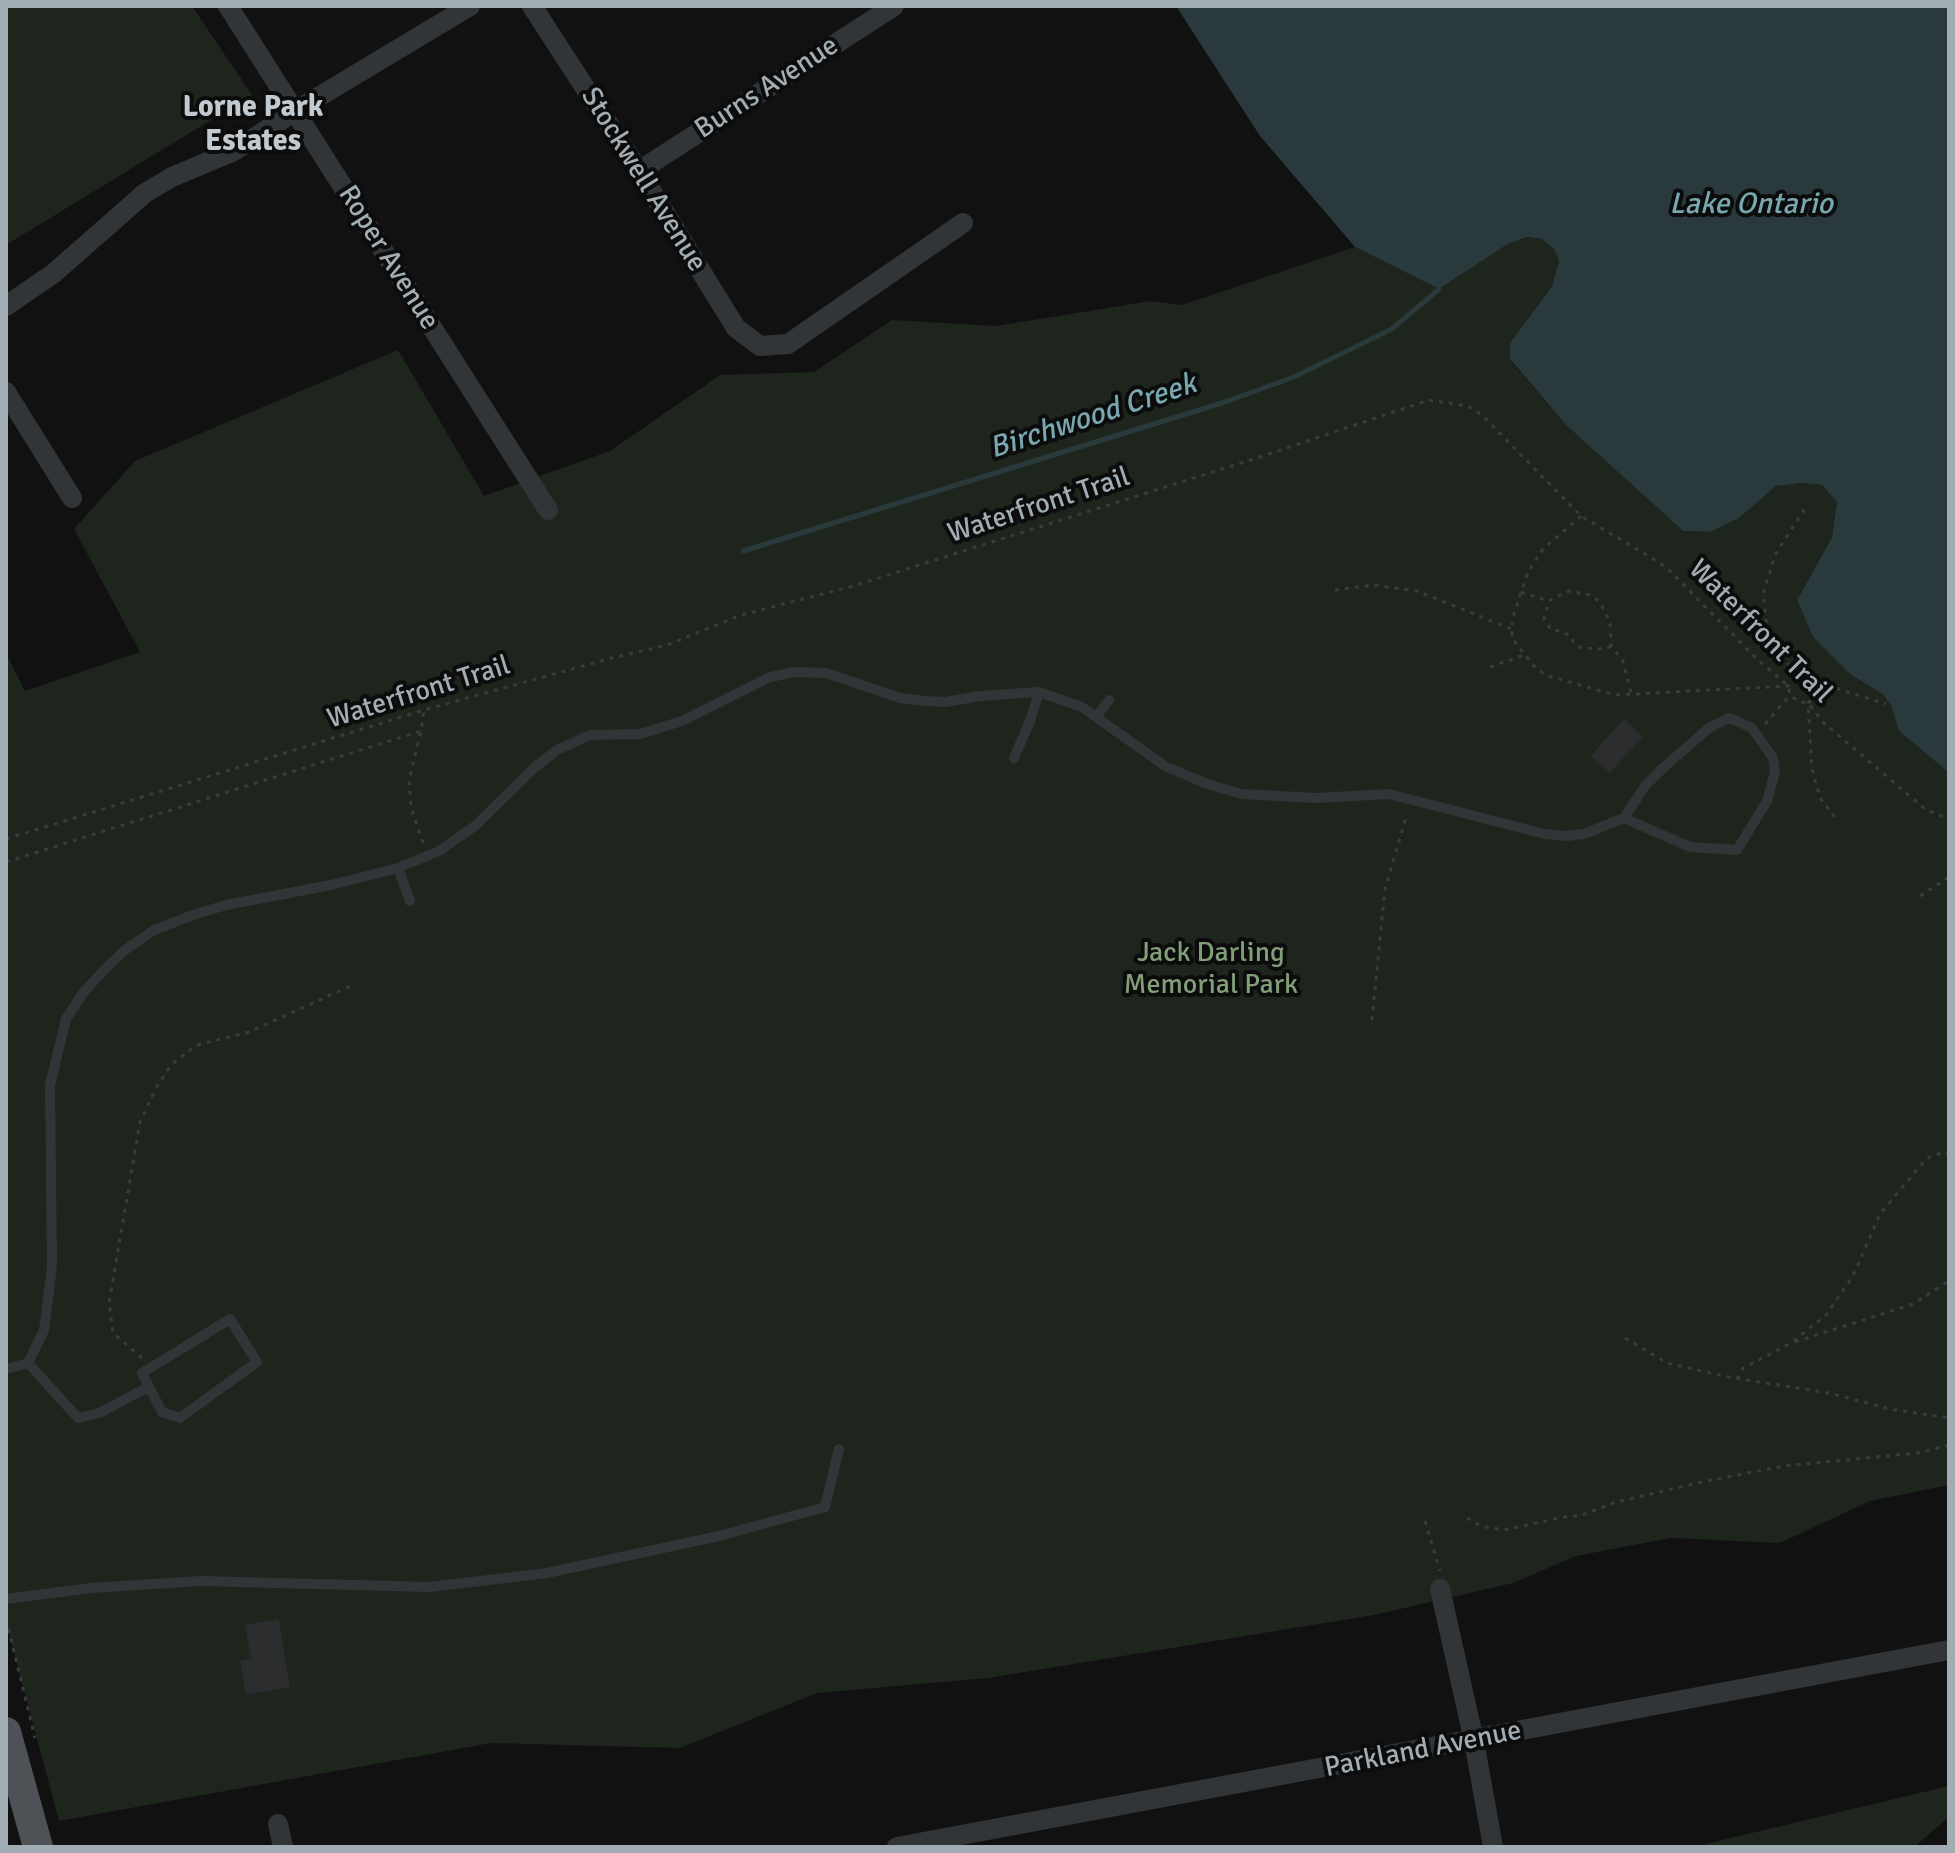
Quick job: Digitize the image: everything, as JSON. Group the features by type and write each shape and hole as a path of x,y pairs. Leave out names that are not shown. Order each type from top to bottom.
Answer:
{"main road":[{"path":"6,1732 38,1847"}],"street":[{"name":"Roper Avenue","path":"228,6 548,510"},
{"path":"6,306 54,273 145,193 172,177 234,151 470,6"},
{"name":"Stockwell Avenue","path":"532,6 736,328 760,346 788,344 963,223"},
{"name":"Burns Avenue","path":"639,171 894,6"},
{"path":"6,392 72,498"},
{"path":"1440,1589 1474,1741 1493,1847"},
{"name":"Parkland Avenue","path":"897,1847 1948,1656"},
{"path":"278,1824 283,1847"}],"lane":[{"path":"6,1369 28,1363 44,1330 52,1266 50,1085 66,1019 83,993 125,950 154,930 226,905 331,885 398,868 429,856 475,826 534,768 557,750 590,735 640,734 682,721 770,677 795,672 826,673 900,698 925,701 945,702 1039,692 1067,700 1096,717 1165,766 1207,784 1242,794 1316,798 1389,794 1545,834 1584,834 1624,818 1645,786 1710,727 1730,718 1747,724 1758,733 1773,758 1775,772 1767,801 1737,850 1690,847 1624,818"},
{"path":"1014,758 1039,692"},
{"path":"1096,717 1109,700"},
{"path":"398,868 410,901"},
{"path":"230,1319 257,1362 180,1418 162,1412 147,1388 142,1373 230,1319"},
{"path":"28,1363 78,1418 99,1413 147,1388"},
{"path":"6,1599 91,1588 201,1581 430,1587 547,1573 719,1536 825,1507 839,1449"}],"path":[{"name":"Waterfront Trail","path":"6,839 424,710 667,645 741,615 850,587 1429,400 1468,406 1482,415 1581,516 1665,566 1788,686 1790,695 1808,703 1824,723 1925,809 1949,819"},
{"path":"1795,675 1773,641 1766,620 1763,593 1776,553 1808,504"},
{"path":"1581,516 1543,549 1528,572 1512,629 1512,638 1545,675 1615,695 1788,686 1795,675"},
{"path":"1335,590 1373,585 1417,591 1512,629"},
{"path":"1611,646 1606,649 1583,648 1576,646 1570,636 1562,631 1551,630 1544,619 1549,601 1568,591 1591,595 1607,611 1611,646 1623,661 1631,694"},
{"path":"1521,592 1549,601"},
{"path":"1490,667 1525,654"},
{"path":"1795,675 1809,675 1817,686 1816,696 1808,703 1812,769 1820,798 1838,821"},
{"path":"1817,686 1826,685 1886,704"},
{"path":"1758,733 1790,695"},
{"path":"424,710 409,780 411,807 429,856"},
{"path":"6,862 421,731"},
{"path":"1372,1020 1385,889 1404,832 1410,798"},
{"path":"1920,896 1949,877"},
{"path":"151,1366 113,1333 109,1303 140,1122 156,1088 171,1065 197,1045 249,1032 355,984"},
{"path":"1791,1343 1826,1315 1853,1276 1880,1214 1927,1158 1944,1152 1949,1154"},
{"path":"1737,1379 1743,1368 1791,1343 1913,1304 1949,1281"},
{"path":"1625,1338 1667,1363 1737,1379 1829,1393 1890,1409 1949,1418"},
{"path":"1467,1518 1480,1526 1504,1530 1579,1516 1648,1494 1784,1466 1917,1453 1949,1445"},
{"path":"1425,1521 1441,1576 1440,1589"},
{"path":"6,1619 35,1740"}],"green space":[{"path":"6,6 192,6 252,95 6,245"},
{"name":"Jack Darling Memorial Park","path":"1529,237 1542,239 1554,249 1559,261 1552,286 1510,343 1510,360 1566,425 1683,531 1712,532 1739,518 1776,486 1802,483 1822,485 1837,502 1832,537 1797,600 1813,637 1851,675 1883,694 1891,706 1899,731 1949,773 1949,1485 1870,1501 1780,1543 1671,1538 1576,1556 1513,1583 1374,1615 988,1678 817,1693 680,1748 491,1743 59,1821 6,1623 6,653 25,691 140,652 74,529 135,461 398,350 484,496 610,451 720,375 814,372 892,320 996,326 1151,301 1182,305 1355,247 1439,289 1508,244"},
{"path":"1949,1786 1949,1817 1914,1847 1693,1847"}],"water":[{"name":"Lake Ontario","path":"1176,6 1949,6 1949,773 1899,731 1891,706 1883,694 1851,675 1813,637 1797,600 1832,537 1837,502 1822,485 1802,483 1776,486 1739,518 1711,532 1683,531 1566,425 1510,359 1510,343 1552,286 1559,261 1554,249 1542,239 1528,237 1508,244 1439,289 1355,247 1260,136"}],"building":[{"path":"1624,720 1642,737 1609,772 1592,756"},
{"path":"278,1620 289,1686 247,1694 241,1661 252,1659 246,1626"}],"waterway":[{"name":"Birchwood Creek","path":"743,551 1225,402 1294,377 1392,329 1439,289"}],"district":[{"name":"Lorne Park Estates","path":"253,125"}]}
